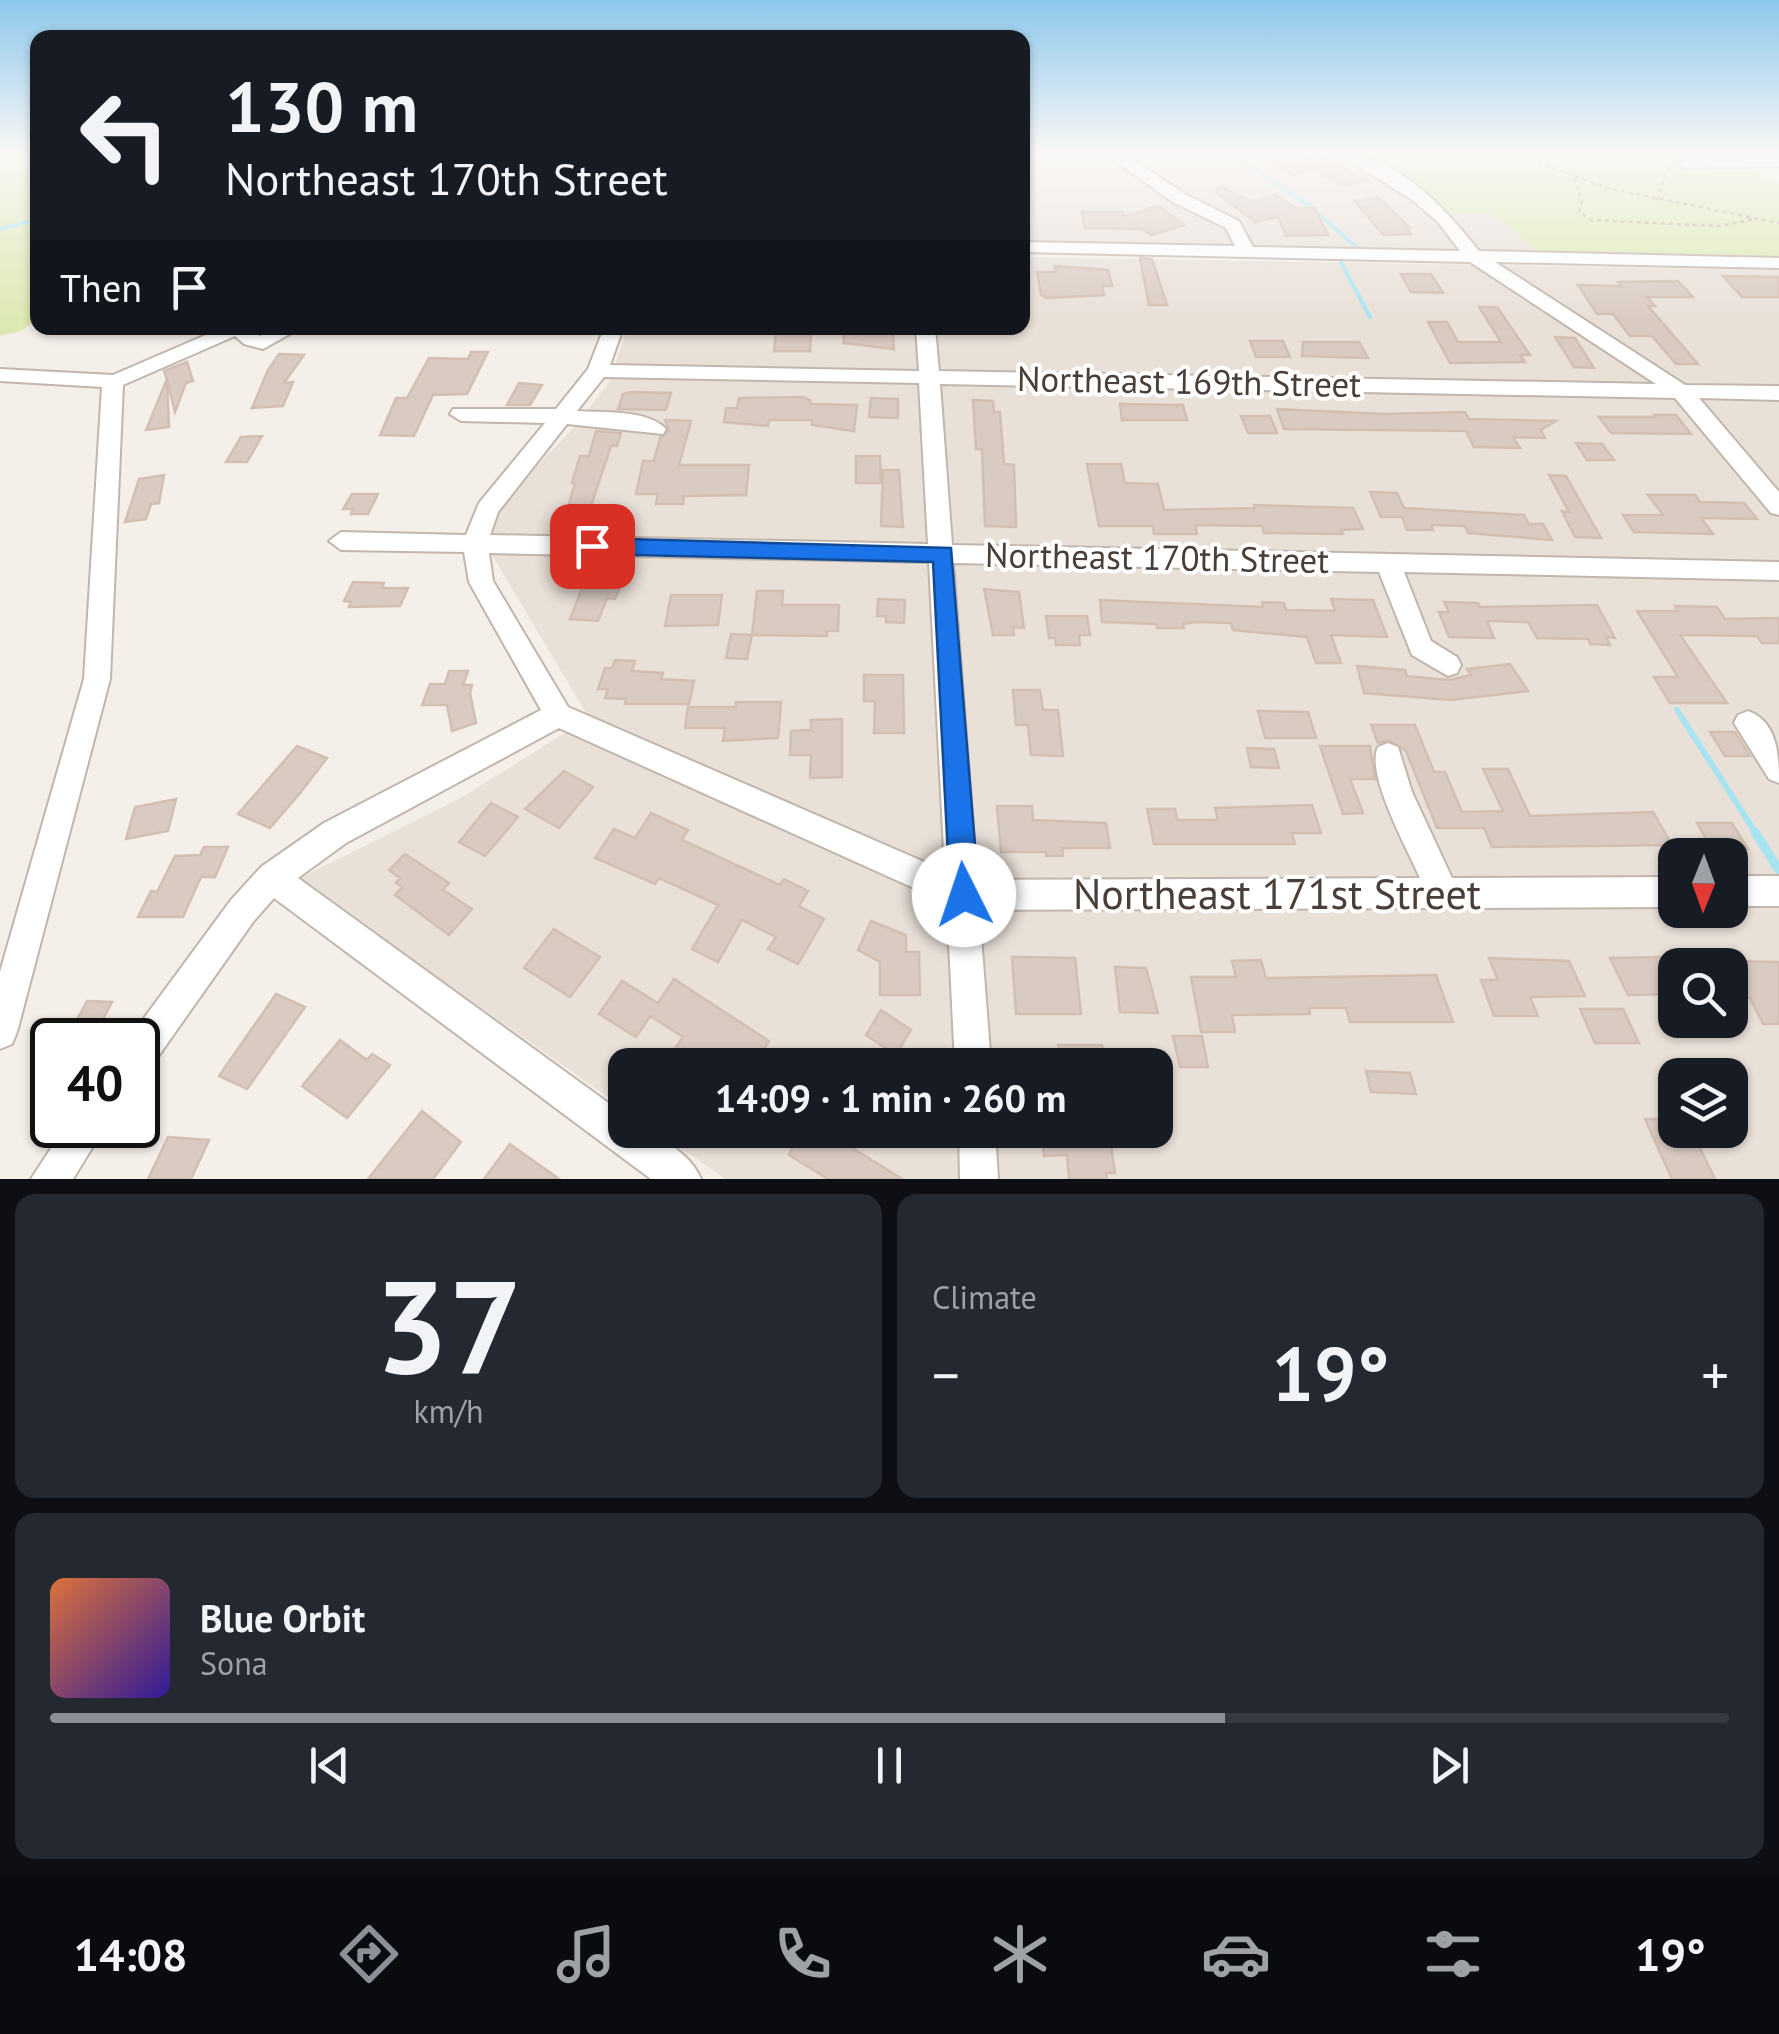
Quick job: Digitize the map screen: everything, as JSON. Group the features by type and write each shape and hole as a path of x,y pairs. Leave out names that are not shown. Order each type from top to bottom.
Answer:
{"street":[{"path":"1201,209 1232,225 1247,252"},
{"path":"1433,209 1474,256 1682,392 1779,506"},
{"path":"1030,248 1779,263"},
{"path":"0,375 113,381 221,335"},
{"path":"247,335 250,340 263,343 278,335"},
{"path":"160,1026 242,912 272,878 335,832 558,715 481,582 475,543 487,509 598,370 611,335"},
{"path":"927,335 972,1048"},
{"name":"Northeast 169th Street","path":"598,370 1779,394"},
{"path":"0,1032 97,678 113,381"},
{"path":"461,414 562,417 638,423 654,429"},
{"name":"Northeast 170th Street","path":"342,540 1779,571"},
{"path":"1388,563 1422,648 1448,665"},
{"name":"Northeast 171st Street","path":"558,715 964,895 1658,892"},
{"path":"1748,724 1779,770"},
{"path":"1388,756 1396,792 1443,893"},
{"path":"272,878 682,1179"},
{"path":"1748,891 1779,891"},
{"path":"50,1179 72,1148"},
{"path":"978,1148 980,1179"}],"path":[{"path":"1579,209 1591,220 1718,226 1759,218"},
{"path":"1709,209 1779,223"}],"shaded area":[{"path":"1030,209 1440,209 1447,213 1492,213 1541,253 1030,244"},
{"path":"1030,257 1779,270 1779,1179 725,1179 681,1148 1173,1148 1173,1048 608,1048 608,1097 298,879 459,799 589,718 489,550 489,527 515,487 574,428 610,381 625,335 1030,335"}],"green space":[{"path":"0,209 30,209 30,325 0,336"},
{"path":"1441,209 1779,209 1779,257 1541,253 1492,213 1447,213"}],"building":[{"path":"1163,209 1184,225 1151,235 1143,229 1085,228 1082,212 1123,212 1124,217"},
{"path":"1238,209 1315,209 1328,235 1286,236 1278,217 1255,222"},
{"path":"1362,209 1390,209 1410,228 1406,228 1411,234 1383,235"},
{"path":"1140,258 1152,259 1167,305 1149,305"},
{"path":"1055,266 1108,270 1112,286 1102,286 1104,295 1047,298 1041,295 1037,272 1056,272"},
{"path":"1401,274 1431,274 1443,293 1411,292"},
{"path":"1723,276 1779,277 1779,297 1742,297"},
{"path":"1678,281 1693,297 1647,297 1655,306 1648,306 1698,364 1676,364 1652,336 1630,336 1613,314 1597,314 1578,285 1622,286 1618,282"},
{"path":"1479,307 1497,307 1530,355 1520,355 1525,362 1450,363 1428,322 1447,322 1458,342 1501,342"},
{"path":"776,335 811,335 810,351 774,351"},
{"path":"844,335 893,335 894,349 843,343"},
{"path":"1555,337 1575,338 1594,368 1574,367"},
{"path":"1250,341 1283,341 1290,357 1256,357"},
{"path":"1303,342 1359,342 1368,358 1302,356"},
{"path":"471,352 488,352 467,394 433,395 414,436 380,435 396,398 407,398 429,358 468,359"},
{"path":"279,354 304,355 284,383 293,382 283,406 252,408 268,370"},
{"path":"187,362 193,381 186,383 175,412 167,380 169,427 146,430 167,379 164,371"},
{"path":"519,383 542,385 530,405 507,405"},
{"path":"671,393 666,410 618,409 623,394"},
{"path":"739,398 810,400 810,404 857,405 854,431 812,425 812,420 769,420 768,426 724,422 726,408 737,408"},
{"path":"871,398 898,399 898,418 869,417"},
{"path":"973,400 993,401 994,412 1000,412 1004,464 1014,465 1016,527 985,526 982,449 976,449"},
{"path":"1120,404 1183,405 1187,420 1122,420"},
{"path":"1277,409 1382,414 1465,412 1469,419 1556,421 1541,430 1545,438 1513,437 1520,448 1474,447 1466,431 1284,429"},
{"path":"1676,415 1691,434 1611,433 1599,417 1655,417"},
{"path":"1241,416 1270,416 1277,433 1248,433"},
{"path":"665,420 691,421 679,465 749,465 746,495 684,496 683,504 656,504 658,494 636,494 643,461 654,461 660,438 669,431"},
{"path":"596,431 621,433 617,446 611,446 586,521 569,521 572,510 567,510 580,456 589,456"},
{"path":"262,436 247,462 226,462 241,437"},
{"path":"1576,443 1602,444 1614,460 1587,460"},
{"path":"856,456 880,456 881,483 856,483"},
{"path":"1087,464 1121,464 1125,483 1158,484 1164,510 1255,508 1254,505 1353,508 1363,529 1341,530 1343,534 1264,533 1262,526 1195,525 1197,534 1154,534 1153,526 1099,526"},
{"path":"883,470 899,470 903,527 881,526"},
{"path":"164,475 159,503 151,504 146,519 125,522 139,479"},
{"path":"1549,475 1566,476 1601,538 1575,537 1562,511 1569,512"},
{"path":"1370,492 1397,493 1404,508 1524,515 1529,524 1543,524 1552,540 1468,533 1465,526 1431,525 1433,530 1407,530 1402,517 1381,517"},
{"path":"352,494 378,494 368,514 351,514 353,509 343,509"},
{"path":"1648,495 1695,495 1700,502 1744,503 1757,519 1701,518 1713,534 1634,532 1623,515 1663,515"},
{"path":"605,580 622,582 615,599 607,598 598,621 570,619 584,583 603,585"},
{"path":"353,582 408,588 400,606 349,607 351,602 344,601"},
{"path":"984,589 1019,592 1024,628 1013,627 1014,635 993,635"},
{"path":"757,591 783,591 782,605 839,605 838,631 827,631 827,636 752,635"},
{"path":"671,595 722,595 718,625 665,626"},
{"path":"878,599 905,600 904,623 886,622 886,616 877,616"},
{"path":"1331,599 1373,600 1387,637 1331,635 1341,663 1316,663 1307,637 1233,630 1231,623 1197,622 1183,624 1184,628 1157,628 1156,624 1102,622 1100,600 1263,607 1262,602 1284,603 1286,610 1335,611"},
{"path":"1444,602 1478,603 1480,607 1597,605 1615,638 1606,637 1610,645 1590,644 1589,639 1537,638 1528,622 1487,621 1494,638 1449,637 1439,612 1449,612"},
{"path":"1675,606 1717,607 1725,619 1779,618 1779,643 1762,643 1757,636 1680,635 1727,703 1670,703 1654,677 1678,677 1637,611 1678,611"},
{"path":"1046,616 1087,616 1090,635 1079,635 1080,645 1056,645 1055,638 1049,638"},
{"path":"731,634 752,635 747,659 726,658"},
{"path":"615,660 635,661 632,671 663,673 661,679 694,681 689,704 625,704 626,699 605,698 608,689 598,689 605,668 612,668"},
{"path":"1510,664 1528,691 1450,700 1364,693 1357,666 1405,670 1407,676 1449,680 1471,675 1467,669"},
{"path":"449,671 468,671 463,685 472,685 476,723 452,731 447,705 422,705 430,684 445,684"},
{"path":"864,675 903,675 904,733 874,733 875,701 864,701"},
{"path":"1013,690 1040,690 1043,710 1058,710 1063,756 1031,755 1028,725 1016,725"},
{"path":"736,702 781,702 778,738 723,741 725,728 685,728 688,707 736,707"},
{"path":"1258,711 1308,712 1316,738 1265,738"},
{"path":"842,719 842,777 810,778 811,755 790,755 791,731 811,730 811,720"},
{"path":"1371,725 1415,725 1434,772 1445,772 1462,812 1503,811 1483,769 1508,769 1530,816 1653,812 1668,838 1658,838 1658,845 1492,847 1484,828 1437,828 1406,751 1389,740 1378,743"},
{"path":"1710,732 1735,732 1750,756 1725,756"},
{"path":"297,746 327,758 270,828 238,814"},
{"path":"1320,746 1370,746 1375,779 1350,779 1363,813 1343,814"},
{"path":"1247,748 1274,749 1279,768 1251,767"},
{"path":"564,771 593,787 559,828 525,809"},
{"path":"176,799 168,831 126,839 135,807"},
{"path":"491,803 518,817 485,856 459,842"},
{"path":"1312,805 1321,833 1292,833 1295,844 1154,844 1147,809 1175,809 1177,820 1218,820 1215,808"},
{"path":"997,806 1032,806 1033,820 1106,823 1110,848 1062,848 1063,856 1001,852"},
{"path":"651,813 688,830 682,840 780,885 784,879 808,891 799,906 824,919 798,964 768,949 776,937 742,920 718,962 692,949 718,905 659,878 655,884 595,858 614,829 635,838"},
{"path":"1697,823 1732,823 1741,838 1706,838"},
{"path":"204,847 228,847 215,877 201,877 183,917 138,917 151,891 157,892 175,856 200,855"},
{"path":"405,854 449,883 443,890 472,909 449,935 395,895 402,887 396,883 400,878 389,870"},
{"path":"871,921 906,935 906,952 919,952 920,995 880,995 880,962 858,950"},
{"path":"554,929 600,957 570,997 524,968"},
{"path":"1012,957 1075,958 1081,1014 1016,1014"},
{"path":"1658,957 1658,994 1628,995 1610,958"},
{"path":"1489,958 1569,961 1585,996 1530,997 1538,1016 1494,1016 1481,980 1498,980"},
{"path":"1261,960 1266,978 1436,975 1453,1022 1350,1022 1346,1008 1309,1008 1310,1014 1232,1015 1235,1032 1201,1032 1191,977 1236,977 1232,961"},
{"path":"1748,961 1779,962 1779,1024 1763,1024 1750,998"},
{"path":"1115,967 1146,968 1158,1013 1120,1012"},
{"path":"674,979 769,1041 765,1048 675,1048 683,1037 650,1016 636,1037 599,1014 622,981 658,1003"},
{"path":"276,994 305,1007 247,1089 219,1076"},
{"path":"87,1001 112,1002 104,1018 78,1018"},
{"path":"1580,1009 1623,1009 1639,1043 1595,1043"},
{"path":"881,1010 911,1030 900,1048 886,1048 866,1035"},
{"path":"1173,1036 1202,1036 1208,1067 1180,1067"},
{"path":"340,1040 367,1060 372,1054 390,1065 347,1118 302,1086"},
{"path":"1058,1045 1102,1048 1058,1048"},
{"path":"1366,1071 1410,1073 1416,1094 1371,1092"},
{"path":"422,1111 461,1142 433,1179 368,1179"},
{"path":"1645,1119 1658,1119 1658,1148"},
{"path":"168,1137 209,1140 191,1179 148,1179"},
{"path":"510,1144 559,1179 484,1179"},
{"path":"792,1148 852,1148 902,1179 828,1179 789,1155"},
{"path":"1043,1148 1112,1148 1115,1173 1106,1173 1107,1179 1069,1179 1067,1155 1044,1156"},
{"path":"1658,1148 1700,1148 1715,1179 1672,1179"}],"waterway":[{"path":"1313,209 1356,247"},
{"path":"0,229 30,221"},
{"path":"1341,262 1370,317"},
{"path":"1677,710 1757,835"},
{"path":"1755,832 1779,870"}],"route":[{"path":"592,546 943,554 964,895"}]}
